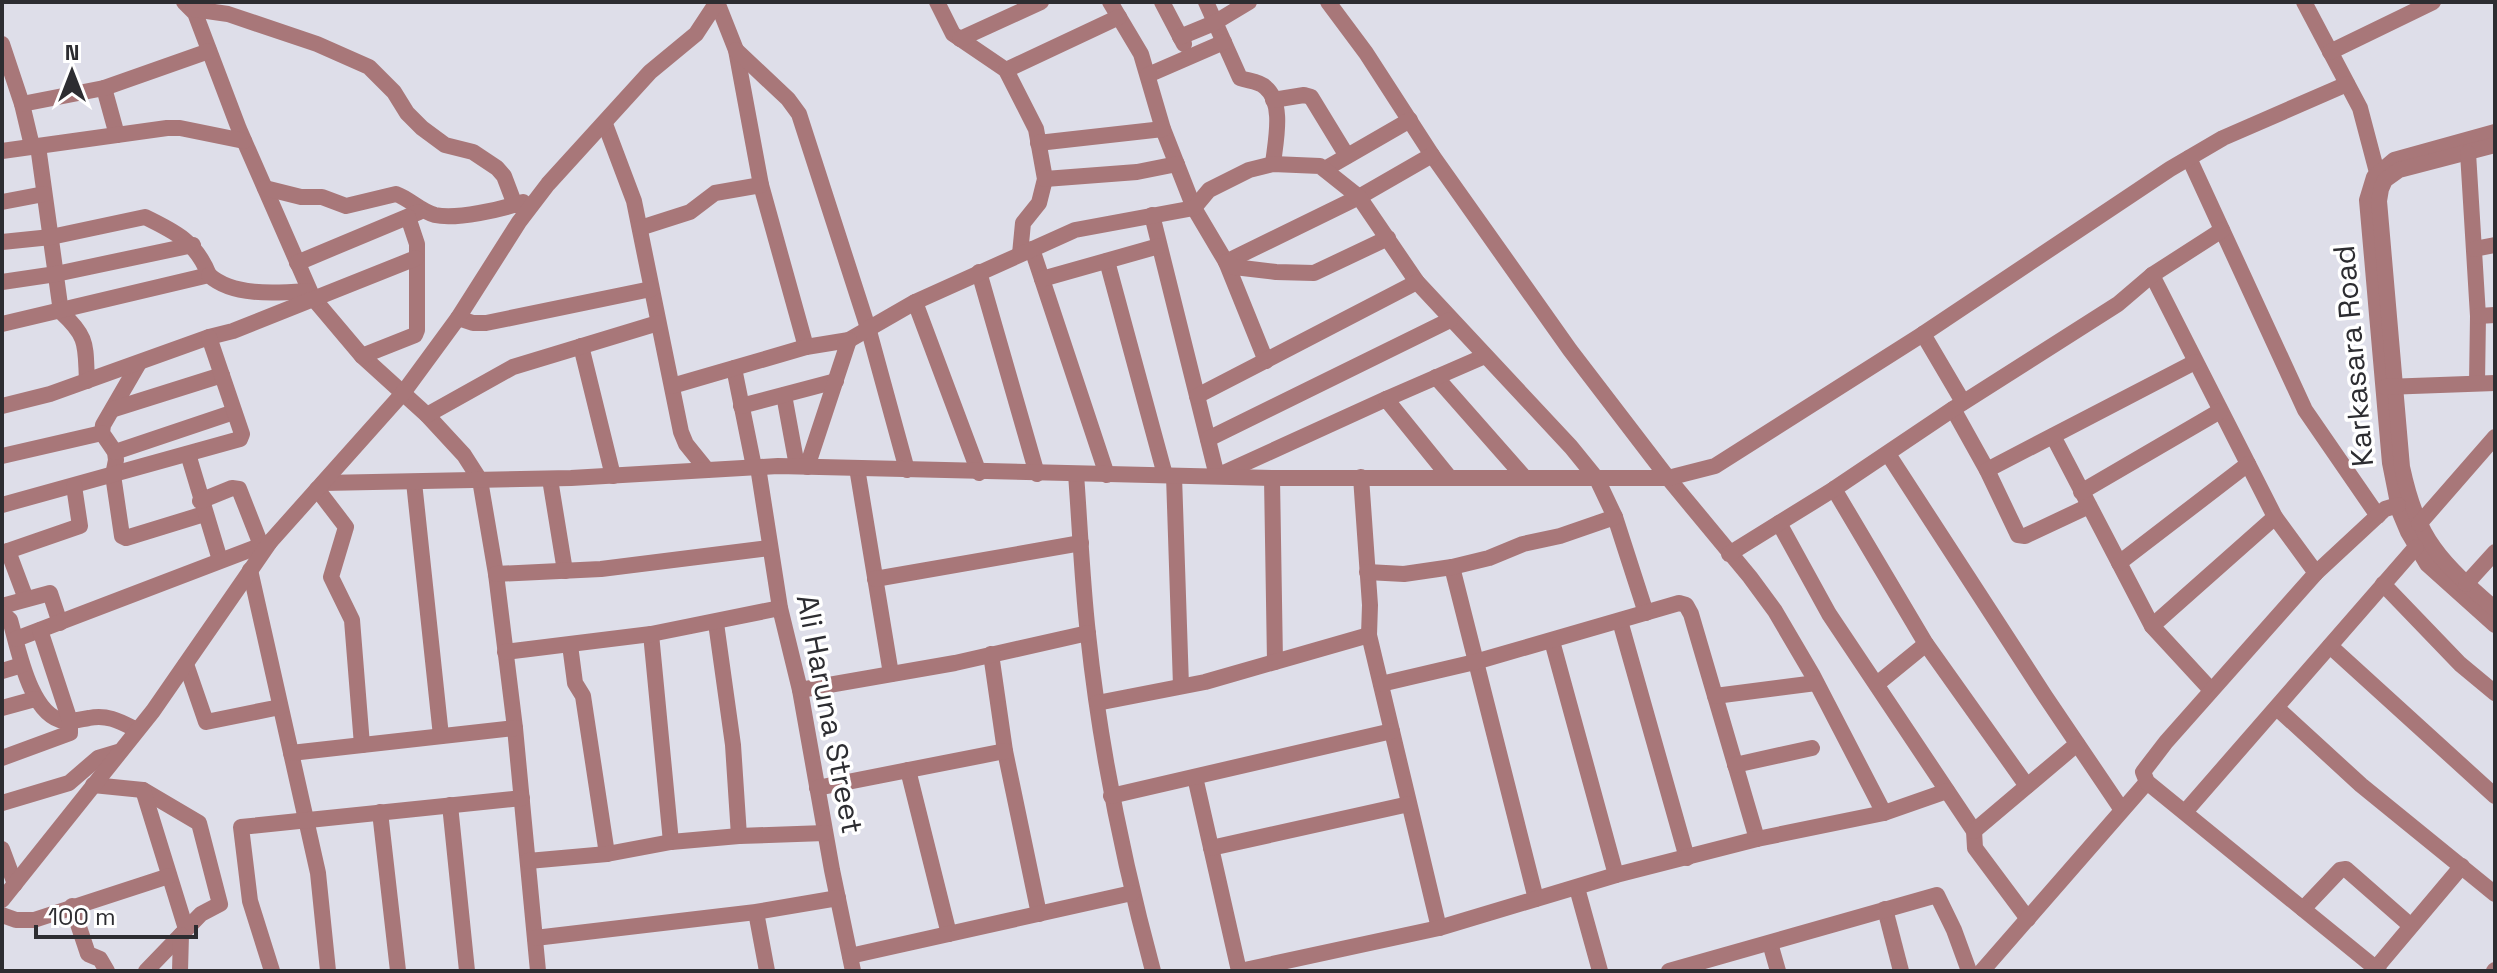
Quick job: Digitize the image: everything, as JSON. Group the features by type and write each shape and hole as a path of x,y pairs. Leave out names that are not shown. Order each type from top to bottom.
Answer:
{"street":[{"path":"717,2 736,50 761,185 806,347"},
{"path":"2,900 186,664 266,543 403,393 458,318 539,196 650,72 696,34 717,2"},
{"path":"937,2 948,28 1006,70 1036,129 1045,179 1039,203 1023,223 1026,252 1042,279 1107,475"},
{"path":"960,39 1041,2"},
{"path":"1110,2 1141,54 1163,129 1194,208 1226,262 1266,361"},
{"path":"1162,2 1190,56"},
{"path":"1206,2 1240,78 1263,84 1273,100 1277,118 1273,164"},
{"path":"1180,37 1214,23 1249,2"},
{"path":"1328,2 1570,350 1775,611 1884,813"},
{"path":"2304,2 2360,108 2379,180"},
{"path":"2330,52 2433,2"},
{"path":"188,5 311,295 362,356 427,415 464,455 480,480 496,574 515,728 538,971"},
{"path":"188,5 228,14 288,34 369,67 394,92 407,113 422,128 445,145 473,152 497,168 504,176 515,205"},
{"path":"1006,70 1119,17"},
{"path":"1148,75 1224,42"},
{"path":"2,44 14,97 35,146 61,312 83,337 87,381"},
{"path":"736,50 788,99 799,114 869,331 907,470"},
{"path":"14,97 104,88 209,51"},
{"path":"320,486 550,479 802,466 979,473 1272,478 1668,478 1715,466 2223,138 2347,84"},
{"path":"104,88 117,135"},
{"path":"1273,100 1304,95 1311,97 1347,156"},
{"path":"1325,169 1410,120"},
{"path":"605,124 630,187 681,432 686,444 707,470"},
{"path":"2,151 180,128 244,141"},
{"path":"1038,143 1163,129"},
{"path":"2379,180 2394,160 2495,132"},
{"path":"2379,180 2399,170 2495,145"},
{"path":"2468,153 2474,249 2486,316 2477,383"},
{"path":"1226,262 1359,197 1432,155"},
{"path":"2189,158 2305,410 2378,516"},
{"path":"1045,179 1137,172 1177,164"},
{"path":"672,386 806,347 849,340 915,302 1075,230 1194,208 1202,196 1231,178 1273,164 1313,165 1325,169 1359,197 1417,282 1584,461 1597,479 1615,517 1646,613"},
{"name":"Karkasara Road","path":"2379,180 2369,186 2367,200 2389,387 2409,500 2434,552 2495,609"},
{"path":"640,228 690,212 715,193 761,185"},
{"path":"265,188 301,197 322,197 346,206 396,194 416,214 415,335 362,356"},
{"path":"2,202 44,194"},
{"path":"297,263 416,214 459,215 515,205 539,196"},
{"path":"1152,215 1217,476"},
{"path":"2,242 51,237 143,217 193,245 202,256 209,275 224,287 311,295"},
{"path":"1729,554 2118,304 2152,275 2222,230"},
{"path":"1226,262 1234,267 1314,273 1388,238"},
{"path":"2,282 56,274 193,245"},
{"path":"2474,249 2495,245"},
{"path":"1042,279 1159,246"},
{"path":"2,406 87,381 233,331 311,295 416,258"},
{"path":"1107,261 1170,476 1181,686"},
{"path":"979,272 1037,474"},
{"path":"2,324 209,275"},
{"path":"2152,275 2275,517 2316,573"},
{"path":"1197,396 1417,282"},
{"path":"458,318 486,323 651,289"},
{"path":"915,302 979,473"},
{"path":"1208,439 1450,320"},
{"path":"427,415 513,367 658,323"},
{"path":"1923,334 2021,537 2220,411"},
{"path":"2,505 240,439 242,434 209,337"},
{"path":"802,466 849,340"},
{"path":"581,346 613,476"},
{"path":"1217,476 1485,356"},
{"path":"1987,470 2195,362"},
{"path":"139,363 103,425 102,433 115,452 113,475 120,532 126,538 202,507 232,488 239,489 266,543"},
{"name":"Ali Haruna Street","path":"734,368 852,964"},
{"path":"114,409 222,375"},
{"path":"1436,377 1525,478"},
{"path":"741,406 836,381"},
{"path":"2389,387 2495,383"},
{"name":"Karkasara Road","path":"2389,387 2390,463 2398,505 2416,547 2427,564 2495,625"},
{"path":"784,395 802,466"},
{"path":"1386,399 1450,478"},
{"path":"115,452 234,412"},
{"path":"2,456 102,433"},
{"path":"2053,436 2152,626 2211,690"},
{"path":"2419,524 2495,437"},
{"path":"188,454 220,560"},
{"path":"1888,454 2122,810"},
{"path":"2119,563 2248,464"},
{"path":"857,468 891,674"},
{"path":"1076,474 1088,633 1111,796 1153,971"},
{"path":"1361,477 1370,605 1369,635 1439,928"},
{"path":"1272,478 1275,662"},
{"path":"550,479 565,571"},
{"path":"414,482 441,736"},
{"path":"26,599 5,552 80,526 74,486"},
{"path":"320,486 346,527 331,577 352,620 362,745"},
{"path":"1834,489 1926,644 2027,786"},
{"path":"2398,505 2385,509 2316,573 2144,768 2144,776 2147,782 2378,970 2462,866"},
{"path":"1367,572 1404,574 1452,567 1615,517"},
{"path":"2152,626 2275,517"},
{"path":"1779,523 1829,614 1974,831 1975,848 2028,919"},
{"path":"16,639 266,543"},
{"path":"875,579 1081,543"},
{"path":"2185,812 2416,547"},
{"path":"496,574 601,569 769,548"},
{"path":"2466,584 2495,552"},
{"path":"1452,567 1536,899"},
{"path":"250,570 318,873 328,971"},
{"path":"2383,584 2460,664 2495,693"},
{"path":"2,606 50,593 60,623"},
{"path":"1381,684 1475,662 1679,603 1686,605 1757,839"},
{"path":"505,652 651,634 780,608"},
{"path":"2,613 10,620 35,699 61,721 105,717 137,730"},
{"path":"1620,621 1687,858"},
{"path":"716,623 733,745 739,836"},
{"path":"2,758 69,734 70,721 40,630"},
{"path":"800,690 1088,633"},
{"path":"651,634 671,842"},
{"path":"1097,703 1205,682 1369,635"},
{"path":"1552,641 1616,875"},
{"path":"1877,684 1926,644"},
{"path":"570,645 575,683 583,696 607,854"},
{"path":"2330,646 2495,796"},
{"path":"991,654 1005,751 1039,914"},
{"path":"186,664 206,722 280,707"},
{"path":"2,671 22,665"},
{"path":"1715,696 1816,683"},
{"path":"2,708 35,699"},
{"path":"2277,708 2361,785 2495,894"},
{"path":"291,753 515,728"},
{"path":"1111,796 1392,731"},
{"path":"1974,831 2077,744"},
{"path":"1735,765 1812,748"},
{"path":"817,788 1005,751"},
{"path":"2,803 69,783 98,758 120,752"},
{"path":"908,770 949,934"},
{"path":"1195,777 1239,971 1297,965 1439,928 1616,875 1757,839 1884,813 1947,791"},
{"path":"1982,971 2147,782"},
{"path":"93,785 143,790 199,823 220,901 218,907 201,914 146,971"},
{"path":"143,790 184,932 180,971"},
{"path":"272,971 250,901 240,830 244,826 522,798"},
{"path":"1211,848 1409,804"},
{"path":"450,805 467,971"},
{"path":"380,812 398,971"},
{"path":"528,861 607,854 671,842 825,833"},
{"path":"2,849 15,884"},
{"path":"2303,909 2340,870 2346,869 2411,926"},
{"path":"2,915 16,920 34,920 169,876"},
{"path":"1577,888 1600,971"},
{"path":"852,964 949,934 1132,893"},
{"path":"1669,971 1703,967 1770,943 1937,895 1969,971"},
{"path":"535,938 756,912 838,898"},
{"path":"72,906 88,954 100,959 107,971"},
{"path":"1885,909 1901,971"},
{"path":"756,912 767,971"},
{"path":"1770,943 1778,971"}]}
